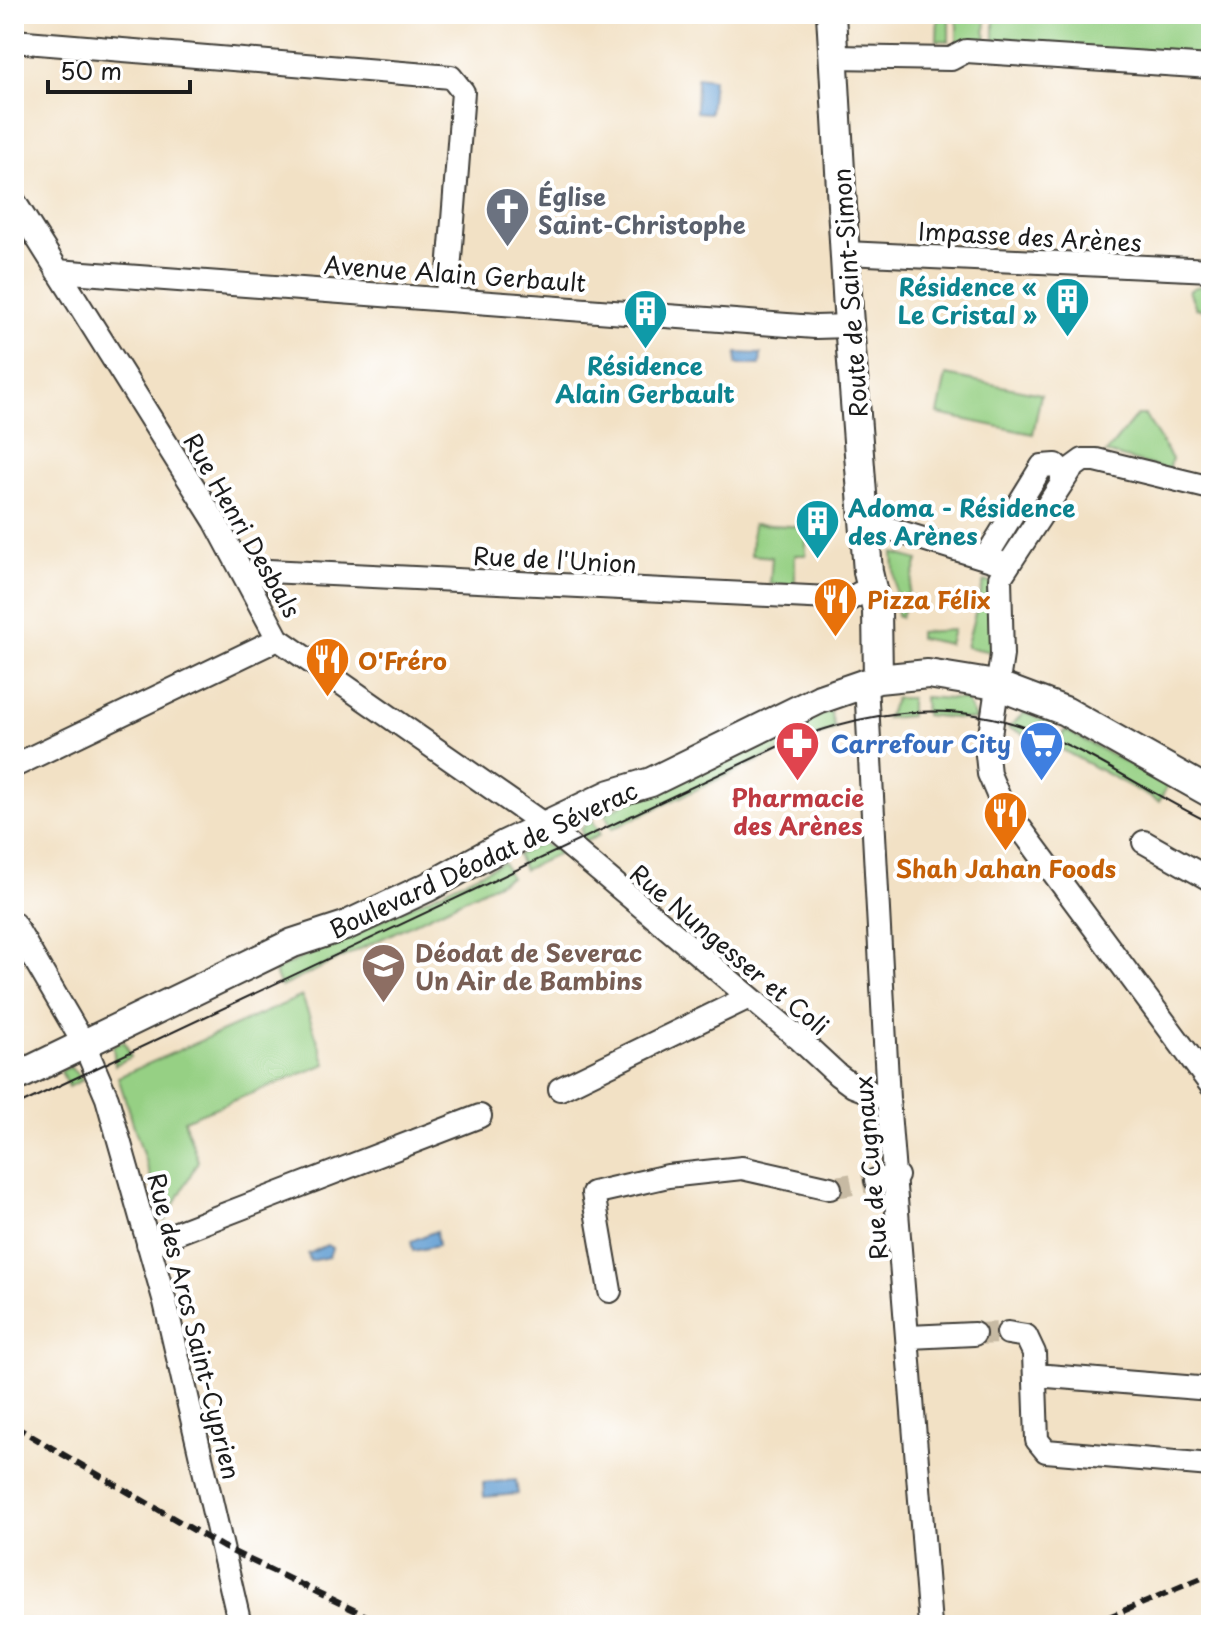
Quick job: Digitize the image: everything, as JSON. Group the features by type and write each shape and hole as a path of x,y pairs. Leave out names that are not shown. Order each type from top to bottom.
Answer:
{"main road":[{"name":"Route de Saint-Simon","path":"831,14 849,326 865,527 863,592 877,610 871,689"},
{"path":"863,592 871,689"},
{"name":"Boulevard Déodat de Séverac","path":"14,1078 293,943 345,926 414,894 504,845 611,794 651,782 831,694 871,689 928,674 996,685 1065,711 1211,793"}],"street":[{"path":"14,41 451,77 463,92 447,297"},
{"path":"834,57 951,59 966,51 1211,67"},
{"name":"Rue Henri Desbals","path":"14,201 247,576 278,639 546,826"},
{"name":"Impasse des Arènes","path":"846,253 1211,270"},
{"name":"Avenue Alain Gerbault","path":"57,271 447,297 815,327 849,326"},
{"path":"1211,488 1096,460 1080,462 1062,483 1008,565 998,590 1002,655 987,755 993,788 1203,1057 1211,1085"},
{"path":"986,557 1042,466 1056,465 1062,471 1062,483"},
{"path":"865,527 887,528 1008,565"},
{"name":"Rue de l'Union","path":"247,576 268,571 850,599 863,592"},
{"path":"14,766 278,639"},
{"name":"Rue de Cugnaux","path":"871,689 872,790 888,1099 886,1178 909,1337 930,1625"},
{"name":"Rue Nungesser et Coli","path":"546,826 838,1075 853,1086 888,1099"},
{"path":"1144,842 1211,880"},
{"name":"Rue des Arcs Saint-Cyprien","path":"14,924 84,1044 107,1095 148,1244 165,1265 240,1625"},
{"path":"560,1089 749,997"},
{"path":"148,1244 480,1116"},
{"path":"610,1291 593,1193 668,1176 742,1168 830,1188"},
{"path":"1008,1333 1026,1336 1034,1353 1037,1440 1046,1451 1211,1465"},
{"path":"909,1337 974,1334"},
{"path":"1035,1375 1211,1389"}],"green space":[{"path":"938,14 949,14 949,41 937,40"},
{"path":"957,14 986,14 985,45 957,42"},
{"path":"994,14 1211,14 1211,60 994,46"},
{"path":"1211,285 1211,311 1196,308 1189,291"},
{"path":"946,375 1041,394 1033,434 938,414"},
{"path":"1137,415 1145,415 1172,459 1169,470 1106,453"},
{"path":"753,524 806,527 806,555 795,555 795,586 770,584 772,557 751,555"},
{"path":"893,553 918,560 901,617 897,616"},
{"path":"984,581 993,584 997,653 966,647"},
{"path":"953,630 949,644 919,638 919,632"},
{"path":"924,697 966,700 976,720 925,715"},
{"path":"896,698 910,698 910,716 886,718"},
{"path":"830,711 835,729 781,750 612,829 605,813 784,728"},
{"path":"1024,713 1052,724 1044,741 1008,728"},
{"path":"1065,730 1168,785 1159,802 1057,747"},
{"path":"592,819 600,835 584,842 581,829"},
{"path":"542,843 560,853 524,870 517,855"},
{"path":"503,862 510,877 281,987 274,971"},
{"path":"302,996 326,1064 184,1120 198,1161 165,1222 118,1077"},
{"path":"124,1041 131,1057 115,1065 113,1046"},
{"path":"70,1067 83,1080 68,1087 61,1071"}],"water":[{"path":"697,77 713,79 710,113 696,112"},
{"path":"737,353 761,354 760,365 736,365"},
{"path":"436,1231 438,1246 413,1251 411,1241"},
{"path":"327,1245 332,1248 329,1257 310,1261 308,1254"},
{"path":"516,1480 518,1494 484,1497 483,1483"}],"tunnel":[{"path":"830,1188 876,1180"},
{"path":"974,1334 1008,1333"}],"tram line":[{"path":"14,1107 779,746 870,717 902,713 964,713 1027,728 1074,748 1211,823"}],"railway":[{"path":"14,1426 223,1547 385,1625"},
{"path":"1090,1625 1211,1574"}],"place":[{"name":"Église Saint-Christophe","path":"507,249"},
{"name":"Résidence « Le Cristal »","path":"1068,339"},
{"name":"Résidence Alain Gerbault","path":"645,350"},
{"name":"Adoma - Résidence des Arènes","path":"817,560"},
{"name":"Pizza Félix","path":"836,638"},
{"name":"O'Fréro","path":"327,699"},
{"name":"Pharmacie des Arènes","path":"798,782"},
{"name":"Carrefour City","path":"1042,782"},
{"name":"Shah Jahan Foods","path":"1006,853"},
{"name":"Déodat de Severac Un Air de Bambins","path":"384,1005"}]}
